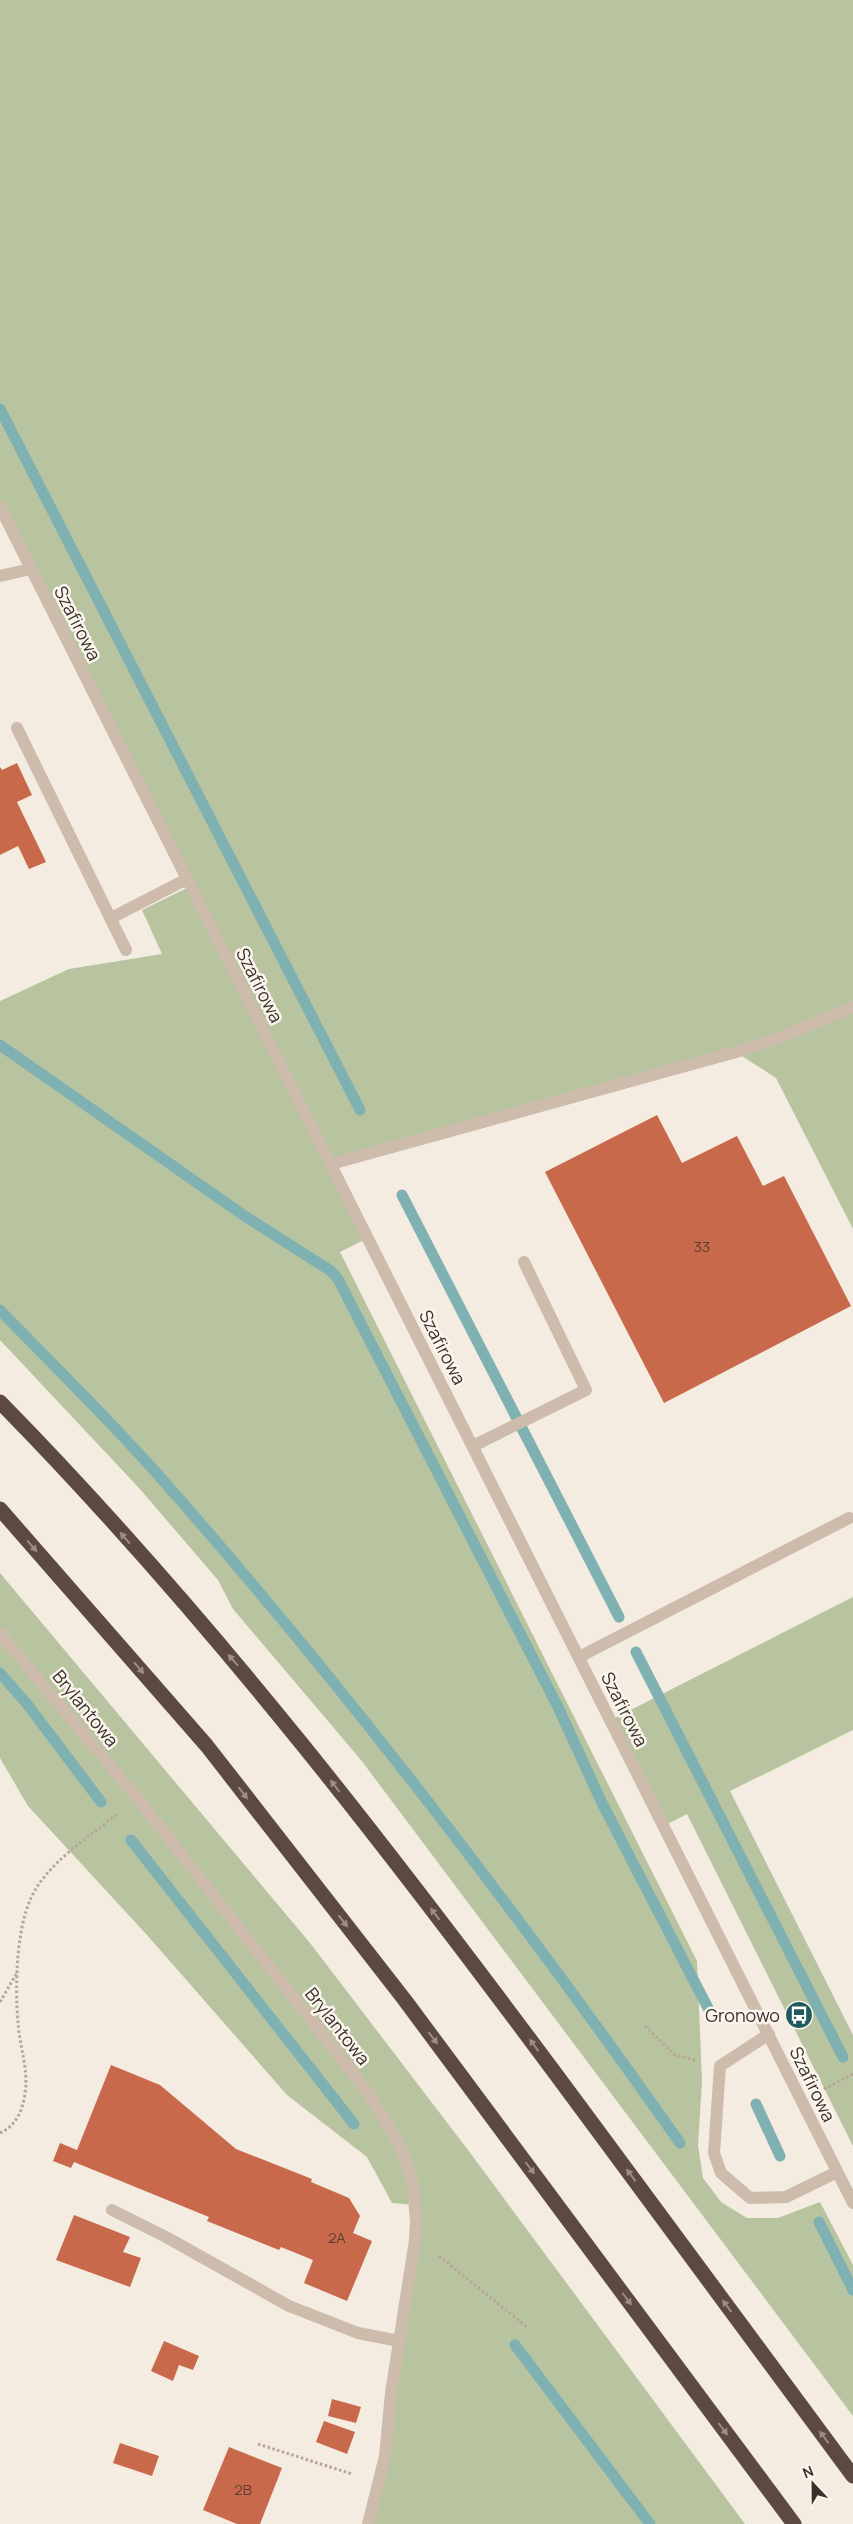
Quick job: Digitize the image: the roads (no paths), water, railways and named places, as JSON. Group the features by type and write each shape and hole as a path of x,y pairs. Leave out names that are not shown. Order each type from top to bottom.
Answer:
{"highway":[{"path":"0,1402 57,1460 264,1695 466,1952 853,2476"},
{"path":"0,1509 213,1754 404,1998 794,2524"}],"street":[{"name":"Szafirowa","path":"0,507 853,2203"},
{"path":"0,576 31,569"},
{"path":"17,728 126,950"},
{"path":"111,918 187,880"},
{"path":"331,1164 736,1052 779,1038 853,1007"},
{"path":"473,1446 586,1390 524,1262"},
{"path":"579,1656 849,1518"},
{"name":"Brylantowa","path":"0,1633 138,1799 369,2094 398,2142 413,2185 415,2240 399,2341 385,2456 368,2524"},
{"path":"769,2034 720,2066 714,2153 721,2173 750,2198 786,2197 837,2172"},
{"path":"112,2210 166,2237 289,2306 358,2332 399,2341"}],"waterway":[{"path":"0,409 360,1110"},
{"path":"0,1045 246,1217 331,1271 338,1279 558,1707 602,1803 708,2008"},
{"path":"402,1195 619,1617"},
{"path":"0,1310 142,1456 298,1639 430,1803 494,1887 680,2143"},
{"path":"636,1652 843,2057"},
{"path":"0,1673 27,1704 101,1802"},
{"path":"131,1840 354,2124"},
{"path":"756,2104 780,2156"},
{"path":"819,2222 853,2290"},
{"path":"515,2345 650,2524"}],"place":[{"name":"Gronowo","path":"799,2015"}]}
